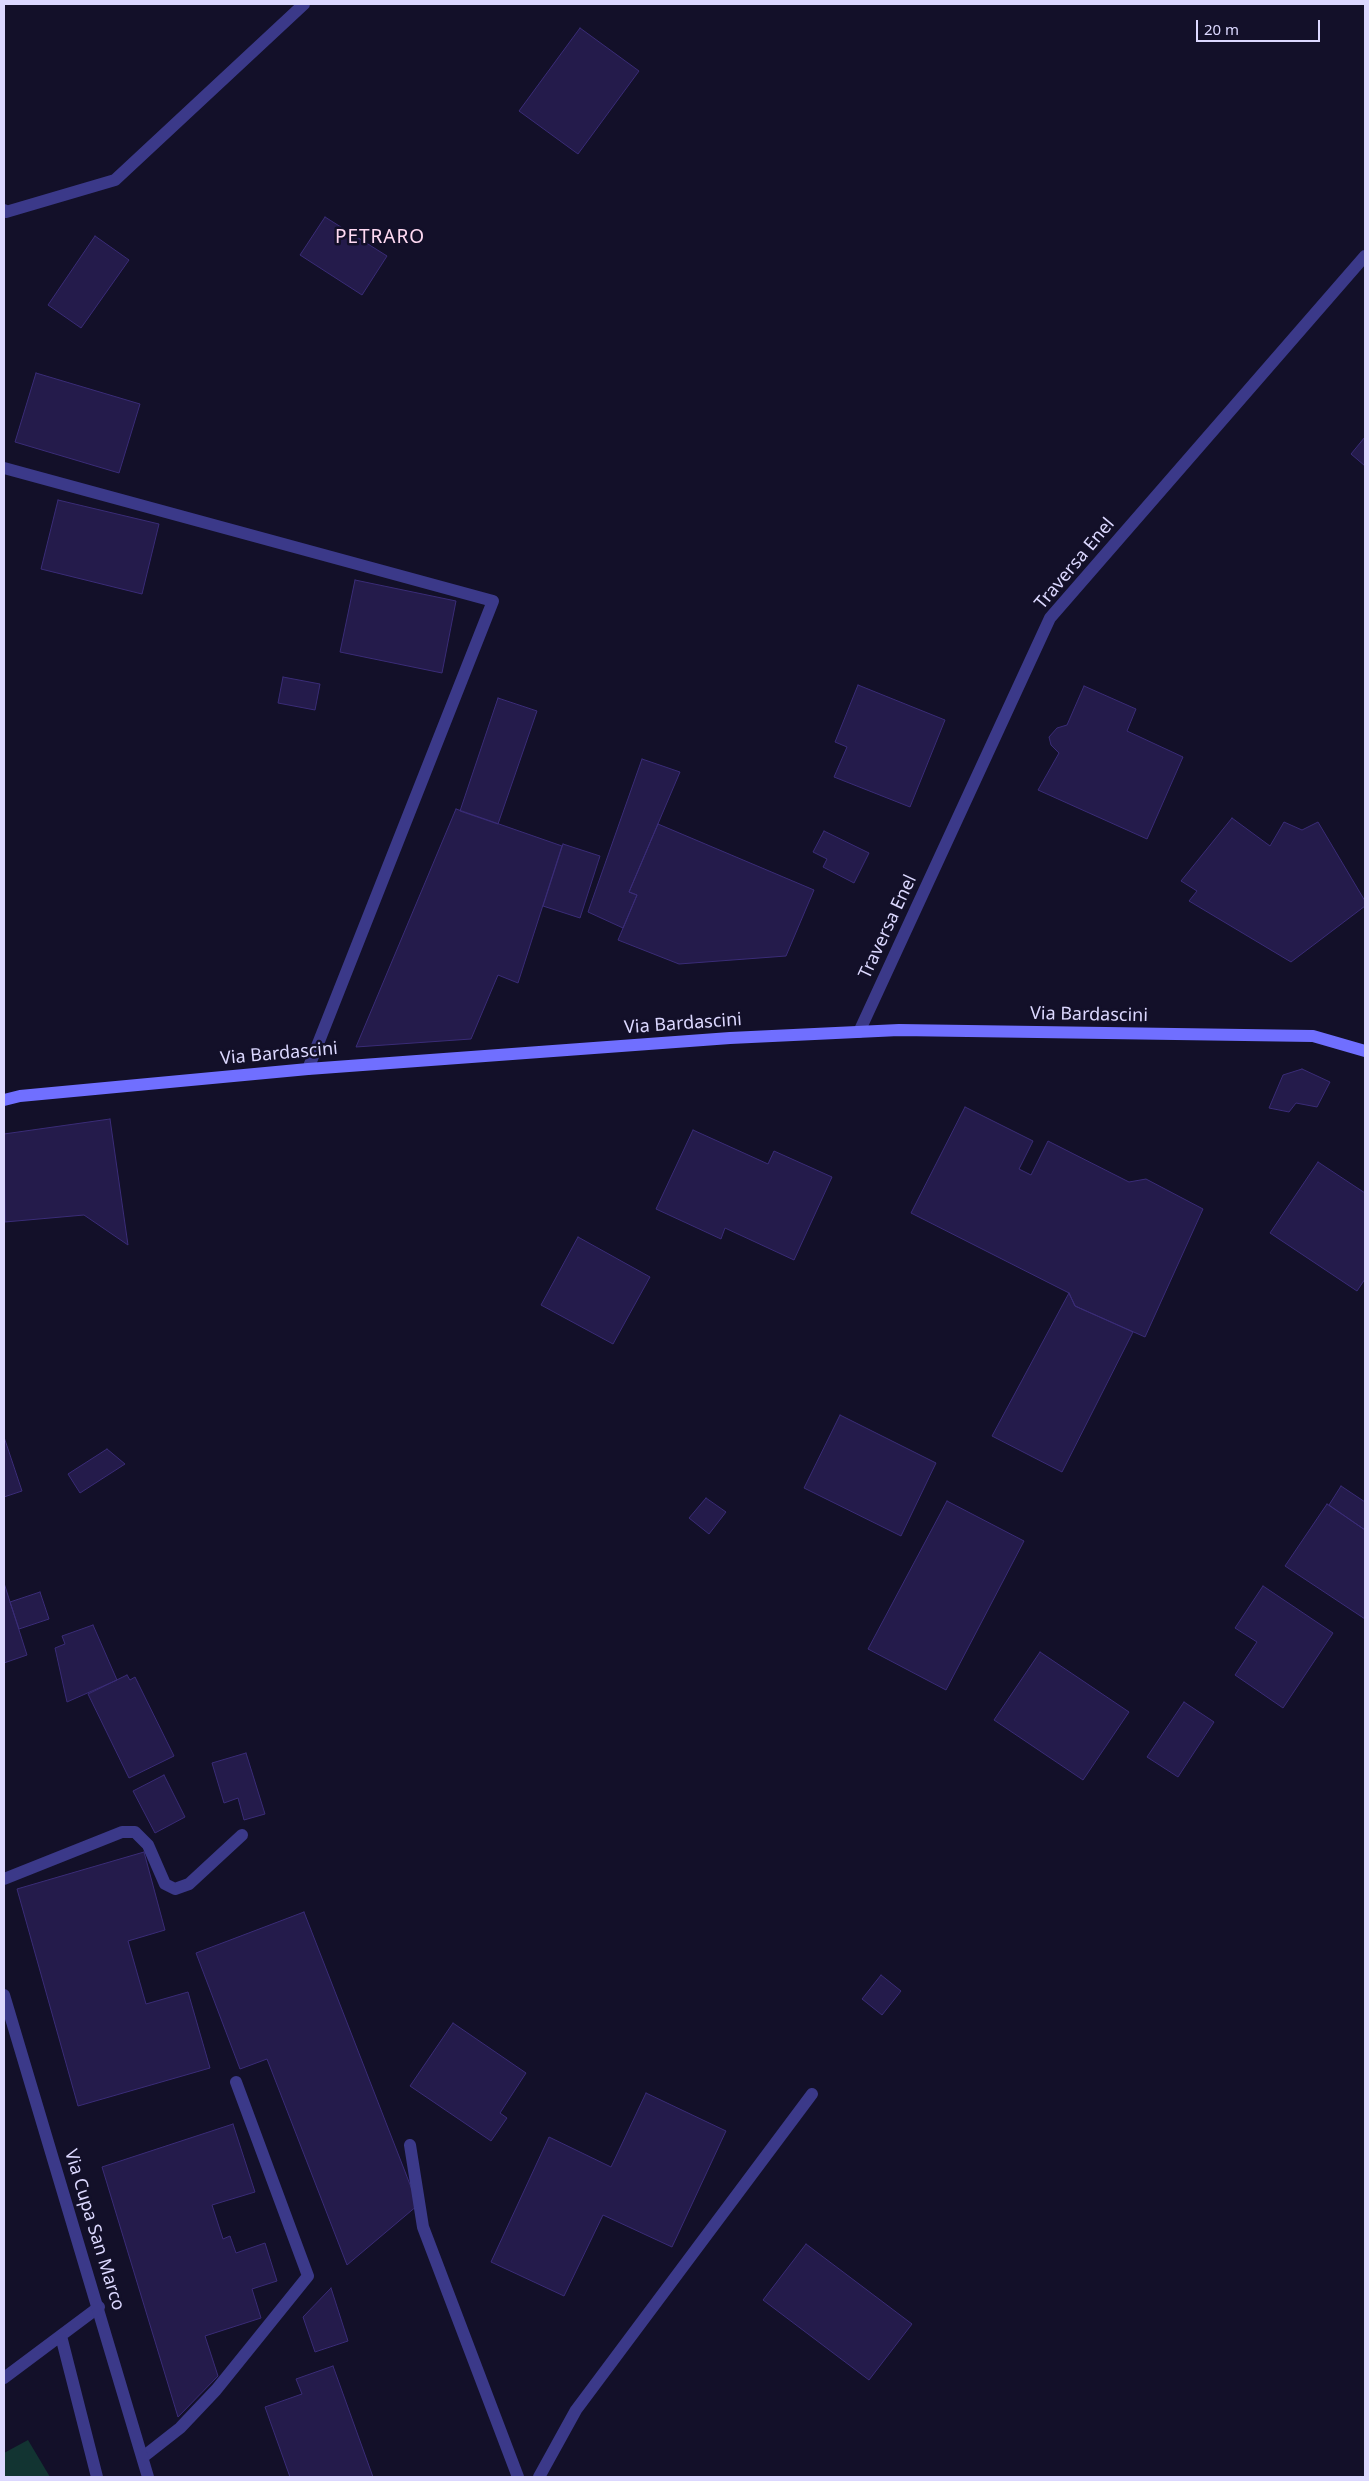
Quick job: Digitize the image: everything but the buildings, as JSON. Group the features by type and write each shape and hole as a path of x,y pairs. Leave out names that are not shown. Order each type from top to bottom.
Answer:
{"street":[{"path":"4,210 6,212 115,180 304,4"},
{"name":"Traversa Enel","path":"859,1032 1050,618 1365,256"},
{"path":"4,468 493,601 308,1069"},
{"name":"Via Bardascini","path":"4,1100 20,1096 308,1069 720,1038 899,1030 1313,1036 1365,1051"},
{"path":"4,1880 122,1832 136,1832 148,1845 165,1884 175,1889 189,1884 242,1835"},
{"name":"Via Cupa San Marco","path":"4,1994 99,2307 148,2477"},
{"path":"143,2457 180,2428 216,2390 308,2276 236,2082"},
{"path":"539,2477 576,2410 812,2094"},
{"path":"410,2145 424,2227 518,2477"},
{"path":"4,2378 99,2307"},
{"path":"61,2336 97,2477"}],"green space":[{"path":"28,2440 50,2477 4,2477 4,2453"}],"district":[{"name":"PETRARO","path":"380,238"}]}
